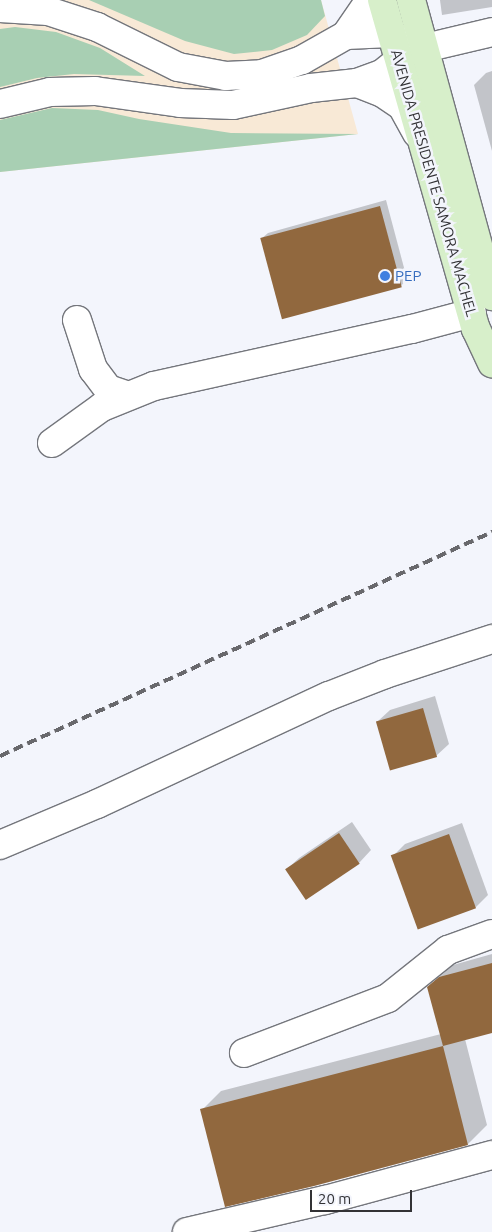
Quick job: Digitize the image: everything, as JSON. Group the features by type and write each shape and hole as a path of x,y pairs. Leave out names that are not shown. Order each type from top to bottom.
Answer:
{"main road":[{"name":"AVENIDA PRESIDENTE SAMORA MACHEL","path":"382,0 412,40 482,305 476,328 492,364"},
{"name":"AVENIDA PRESIDENTE SAMORA MACHEL","path":"412,40 424,146 482,305"}],"street":[{"path":"0,8 48,10 97,27 178,67 226,76 262,74 302,60 346,35 370,0"},
{"path":"346,35 412,40 492,32"},
{"path":"0,104 50,92 95,91 180,103 233,105 310,88 358,83 382,74 412,40"},
{"path":"358,83 381,92 402,106 424,146"},
{"path":"52,443 102,407 154,386 412,329 482,305"},
{"path":"77,320 93,369 108,389 128,396"},
{"path":"0,845 98,804 329,696 384,674 492,639"},
{"path":"244,1052 388,998 448,950 492,934"},
{"path":"187,1232 325,1200 492,1155"}],"shaded area":[{"path":"0,0 321,0 358,134 0,172"}],"green space":[{"path":"89,0 321,0 325,16 307,35 272,50 234,54 185,41"},
{"path":"15,27 56,32 100,48 145,76 74,74 37,78 0,87 0,29"},
{"path":"52,108 98,110 139,119 231,133 358,134 0,172 0,120"}],"building":[{"path":"380,206 402,287 282,319 260,238"},
{"path":"423,708 437,757 390,771 376,722"},
{"path":"339,833 360,864 306,900 285,869"},
{"path":"449,834 476,908 418,929 391,855"},
{"path":"492,963 492,1033 443,1046 427,987 439,977"},
{"path":"443,1046 468,1145 314,1186 225,1207 200,1109"}],"railway":[{"path":"0,756 492,532"}],"place":[{"name":"PEP","path":"385,276"}]}
